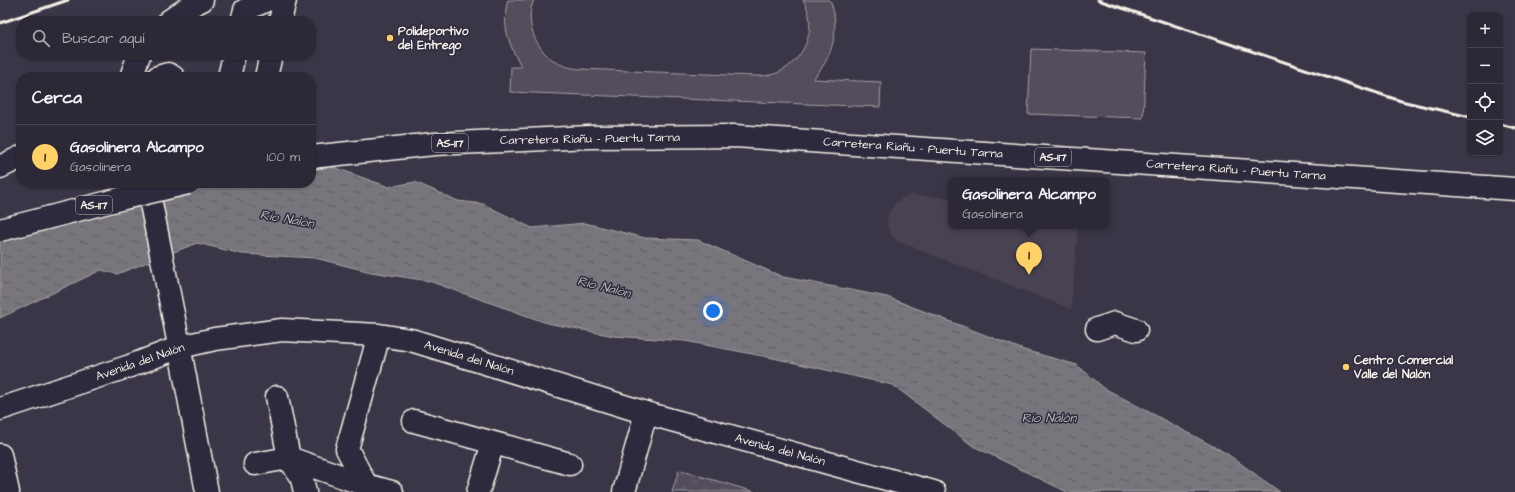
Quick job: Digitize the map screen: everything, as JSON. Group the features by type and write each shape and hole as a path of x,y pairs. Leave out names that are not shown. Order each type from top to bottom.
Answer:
{"street":[{"path":"176,16 192,4 202,0"},
{"path":"243,16 245,10 267,0"},
{"path":"281,16 285,0"},
{"path":"133,72 136,60"},
{"path":"230,72 233,60"},
{"path":"267,72 271,60"},
{"name":"Carretera Riañu - Puertu Tarna","path":"316,156 434,144 590,137 735,136 1515,189"},
{"path":"0,167 16,159"},
{"path":"148,188 207,492"},
{"name":"AS-117","path":"0,230 117,199 166,188"},
{"path":"1097,329 1115,323 1136,330"},
{"name":"Avenida del Nalón","path":"0,409 130,366 180,347 215,339 282,330 379,335 411,340 646,413 934,492"},
{"path":"366,485 347,449 379,335"},
{"path":"277,397 289,458 302,479 305,492"},
{"path":"624,492 646,413"},
{"path":"414,421 570,464"},
{"path":"478,492 493,443"},
{"path":"0,455 8,492"},
{"path":"255,464 289,458 366,485 392,492"}],"shaded area":[{"path":"911,195 948,198 948,229 1078,229 1071,309 897,241 891,235 887,225 888,214 894,205 902,198"}],"green space":[{"path":"508,0 534,0 530,17 536,41 547,55 559,64 580,69 763,76 783,70 798,57 804,48 808,39 810,19 803,0 830,0 833,8 835,26 833,43 822,68 813,79 881,82 880,107 510,92 511,67 522,67 513,51 506,27 505,18"},
{"path":"1031,49 1146,53 1143,118 1028,114"},
{"path":"679,470 755,492 672,492"}],"water":[{"name":"Río Nalón","path":"316,161 389,187 415,182 458,201 483,204 532,228 585,223 645,238 698,240 783,277 887,297 1024,350 1077,365 1104,388 1226,453 1280,492 1067,492 973,446 893,385 773,358 685,341 614,336 547,323 429,281 371,272 315,258 242,254 197,243 117,274 101,270 0,318 0,235 132,188 316,188"}],"railway":[{"path":"21,16 68,0"},
{"path":"1098,0 1401,101 1467,116"},
{"path":"0,23 16,18"},
{"path":"1503,125 1515,128"}],"place":[{"name":"Polideportivo del Entrego","path":"390,38"},
{"name":"Gasolinera Alcampo","path":"1029,275"},
{"name":"Centro Comercial Valle del Nalón","path":"1346,367"}]}
